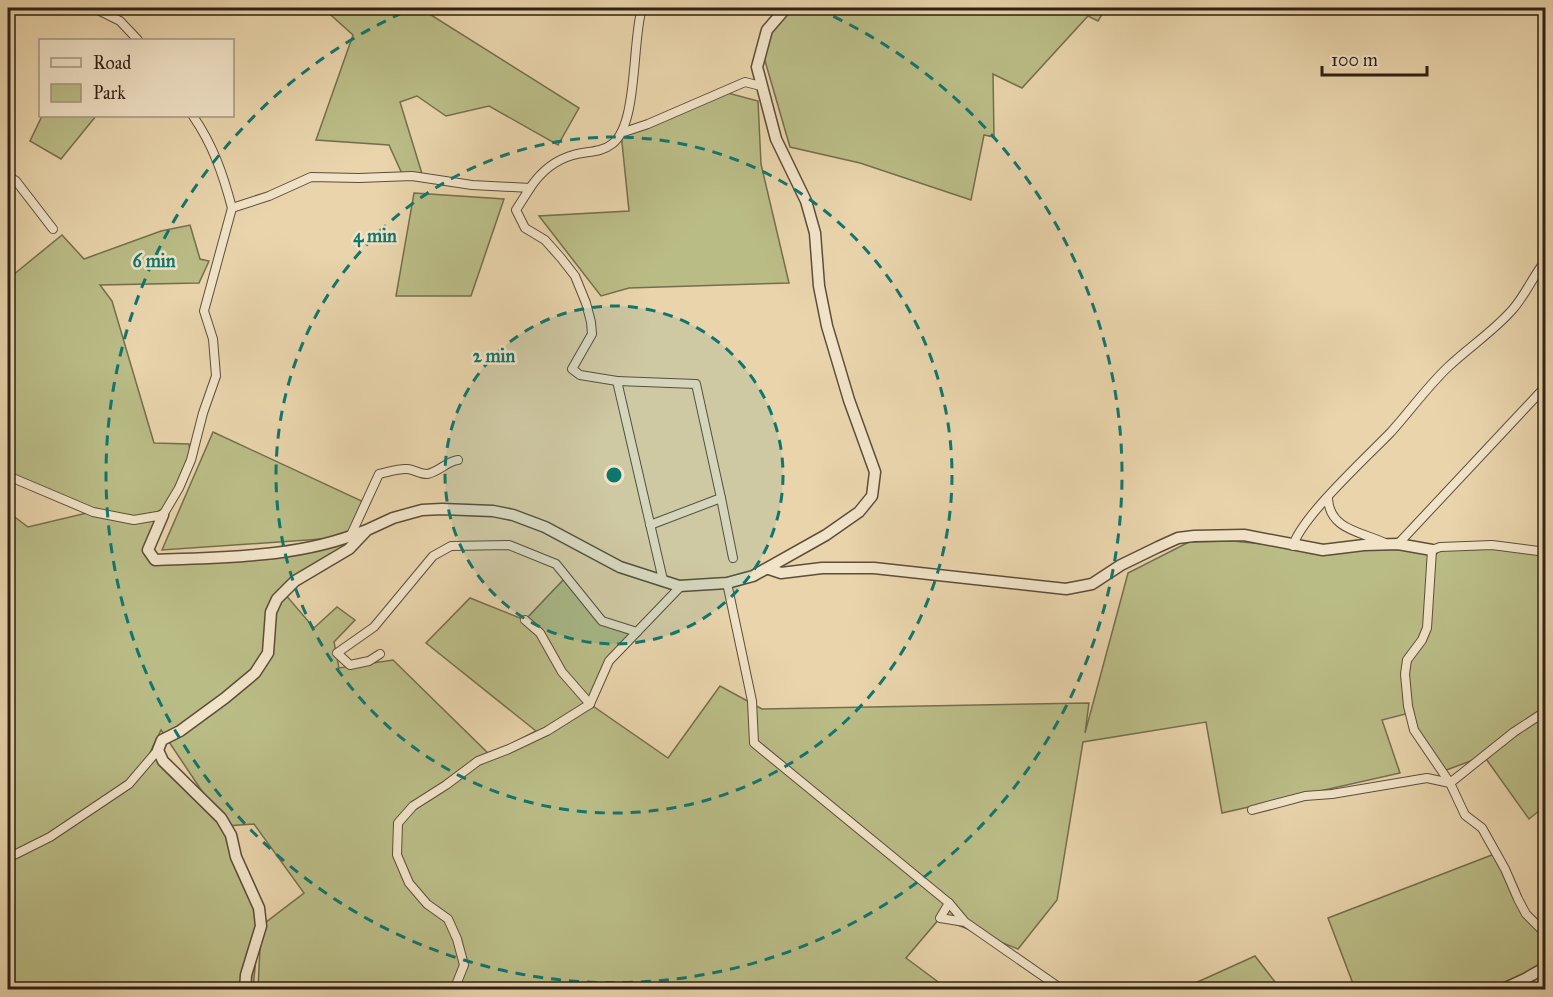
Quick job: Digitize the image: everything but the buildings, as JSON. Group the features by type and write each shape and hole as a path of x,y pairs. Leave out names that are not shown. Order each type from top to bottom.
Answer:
{"street":[{"path":"94,8 120,21 137,39"},
{"path":"642,8 639,16 632,97 628,118 621,133 613,144 594,151 572,155 552,165 536,179 516,210 525,228 545,240 575,276 586,303 592,334 572,369 580,375 617,381 696,384 733,558"},
{"path":"194,117 209,139 224,177 232,208 204,311 213,339 216,376 203,413 191,460 148,550 155,560 286,552 350,537 393,518 422,510 493,511 513,515 545,527 620,567 681,586 727,583 769,569 859,512 872,496 875,472 849,400 827,326 819,286 815,233 806,201 776,139 761,86 758,67 767,30 786,8"},
{"path":"621,133 648,124 746,82 758,67"},
{"path":"746,82 761,86"},
{"path":"8,176 16,181 53,229"},
{"path":"232,208 269,196 310,177 412,176 472,185 530,188"},
{"path":"1293,546 1296,538 1328,499 1448,367 1513,309 1545,260"},
{"path":"1534,274 1545,278"},
{"path":"617,381 663,580"},
{"path":"769,569 781,573 822,568 874,567 1065,589 1092,585 1121,565 1178,538 1244,535 1323,550 1393,544 1545,386"},
{"path":"350,537 379,474 398,469 430,474 453,460 458,460"},
{"path":"8,476 93,512 134,520 163,515"},
{"path":"650,525 721,498"},
{"path":"1328,499 1328,510 1337,521 1356,532 1393,544 1432,550 1440,547 1492,545 1545,552"},
{"path":"8,858 50,837 129,784 158,750 162,740 180,731 255,673 268,653 271,612 277,598 295,581 349,549 367,530"},
{"path":"380,654 369,661 350,665 336,653 374,627 433,556 451,546 509,545 556,564 602,621 637,632"},
{"path":"1432,550 1427,628 1422,640 1407,660 1406,684 1413,730 1450,783 1465,815 1482,828 1506,869 1526,914 1545,934"},
{"path":"727,583 752,701 754,743 949,903 965,922 1063,990"},
{"path":"454,990 464,965 457,939 448,919 427,904 409,883 398,855 398,823 412,806 446,785 478,761 547,731 590,704 609,661 681,586"},
{"path":"525,620 540,633 566,677 590,704"},
{"path":"1450,783 1514,732 1545,711"},
{"path":"158,750 163,761 221,818 231,835 236,856 259,908 261,926 246,975 245,990"},
{"path":"1252,810 1305,796 1332,794 1427,778 1450,783"},
{"path":"949,903 940,918 965,922"},
{"path":"1500,990 1545,967"}],"green space":[{"path":"323,8 420,8 579,108 558,145 489,106 446,116 417,96 400,102 423,177 403,176 389,145 316,140 353,35"},
{"path":"786,8 1106,8 1098,21 1088,16 1022,88 993,74 994,137 984,135 971,200 860,163 790,147 761,47"},
{"path":"724,92 758,101 761,164 789,283 629,288 601,296 539,216 629,211 621,133"},
{"path":"42,117 95,117 61,159 30,141"},
{"path":"414,193 504,199 471,296 396,296"},
{"path":"190,225 200,259 209,261 199,283 100,285 112,301 154,443 189,444 191,460 148,550 156,560 253,555 359,538 284,593 314,628 337,607 355,620 334,642 339,668 393,660 490,755 536,731 426,643 470,598 525,620 566,577 602,621 637,632 609,661 590,704 668,758 720,686 762,709 1089,703 1085,733 1128,573 1189,542 1233,541 1323,550 1503,549 1545,555 1545,806 1529,819 1484,756 1441,772 1409,713 1382,720 1400,773 1222,813 1206,722 1083,742 1057,900 1018,949 940,918 906,958 949,990 258,989 261,926 304,893 254,824 226,826 260,915 253,989 8,989 8,512 28,527 91,512 8,476 8,279 62,235 84,259 161,231","holes":["161,730 216,812 158,750 148,757"]},
{"path":"213,432 366,503 350,537 162,550"},
{"path":"1497,853 1518,899 1545,940 1545,963 1497,989 1355,989 1328,918"},
{"path":"1255,956 1279,987 1274,990 1182,989"}]}
